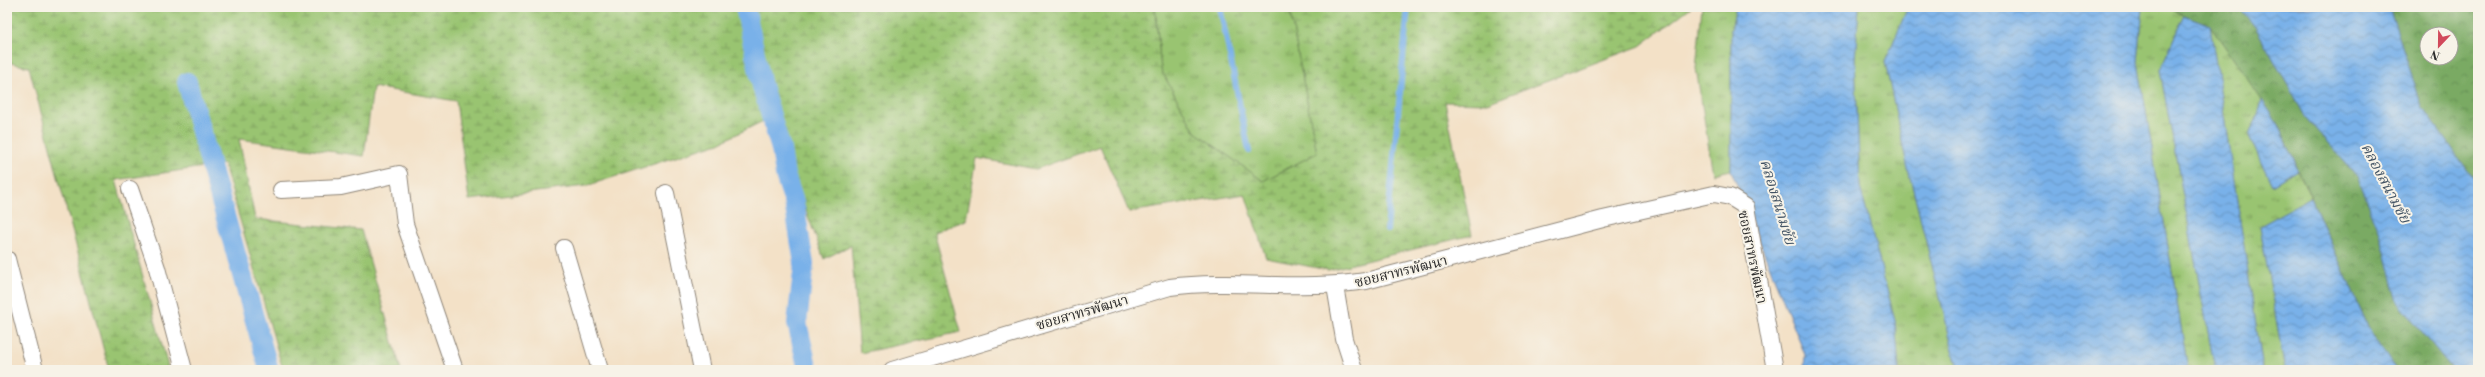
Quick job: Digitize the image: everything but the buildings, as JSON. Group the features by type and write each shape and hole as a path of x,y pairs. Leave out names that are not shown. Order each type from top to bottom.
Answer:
{"street":[{"path":"281,190 341,187 399,174 405,224 455,370"},
{"path":"130,189 157,268 184,370"},
{"path":"666,193 702,370"},
{"name":"ซอยสาทรพัฒนา","path":"892,370 1170,287 1198,283 1335,286 1366,281 1603,219 1714,194 1730,197 1746,207 1775,370"},
{"path":"564,248 600,370"},
{"path":"7,259 35,370"},
{"path":"1335,286 1344,339 1354,370"}],"green space":[{"path":"7,7 1155,7 1161,70 1195,132 1263,181 1317,153 1289,7 1691,7 1640,46 1487,103 1445,102 1472,235 1328,270 1266,258 1245,194 1129,212 1100,146 1036,169 977,158 966,220 934,232 961,332 860,353 851,245 824,259 771,117 719,143 586,186 469,200 456,101 373,87 364,156 239,139 255,219 361,230 401,370 283,370 224,164 116,180 169,370 109,370 29,67 7,62"},
{"path":"1155,7 1289,7 1317,153 1263,181 1195,132 1161,70"},
{"path":"1702,7 1736,7 1731,30 1731,170 1713,174 1696,68"},
{"path":"1859,7 1908,7 1885,62 1907,165 1958,370 1899,370 1895,320 1860,187 1855,59"},
{"path":"2143,7 2164,7 2184,15 2160,70 2215,370 2188,370 2138,62"},
{"path":"2164,7 2239,7 2256,28 2306,118 2357,176 2380,233 2398,302 2453,370 2396,370 2371,333 2279,125 2210,25"},
{"path":"2389,7 2478,7 2478,185 2422,106"},
{"path":"2210,25 2262,100 2249,136 2272,185 2298,169 2311,198 2260,226 2285,370 2263,370"}],"water":[{"name":"คลองสนามชัย","path":"1736,7 1859,7 1855,59 1860,187 1895,320 1899,370 1804,370 1805,355 1731,170 1731,30"},
{"path":"1908,7 2143,7 2138,62 2188,370 1958,370 1907,165 1885,62"},
{"name":"คลองสนามชัย","path":"2239,7 2389,7 2422,106 2478,185 2478,370 2453,370 2398,302 2380,233 2357,176 2306,118 2256,28"},
{"path":"2184,15 2210,25 2263,370 2215,370 2160,70"},
{"path":"2262,100 2279,125 2298,169 2272,185 2249,136"},
{"path":"2311,198 2371,333 2396,370 2285,370 2260,226"}],"waterway":[{"path":"745,7 762,86 781,149 785,175 794,202 804,264 797,323 808,370"},
{"path":"1220,7 1249,151"},
{"path":"1387,230 1408,7"},
{"path":"187,82 269,370"}]}
